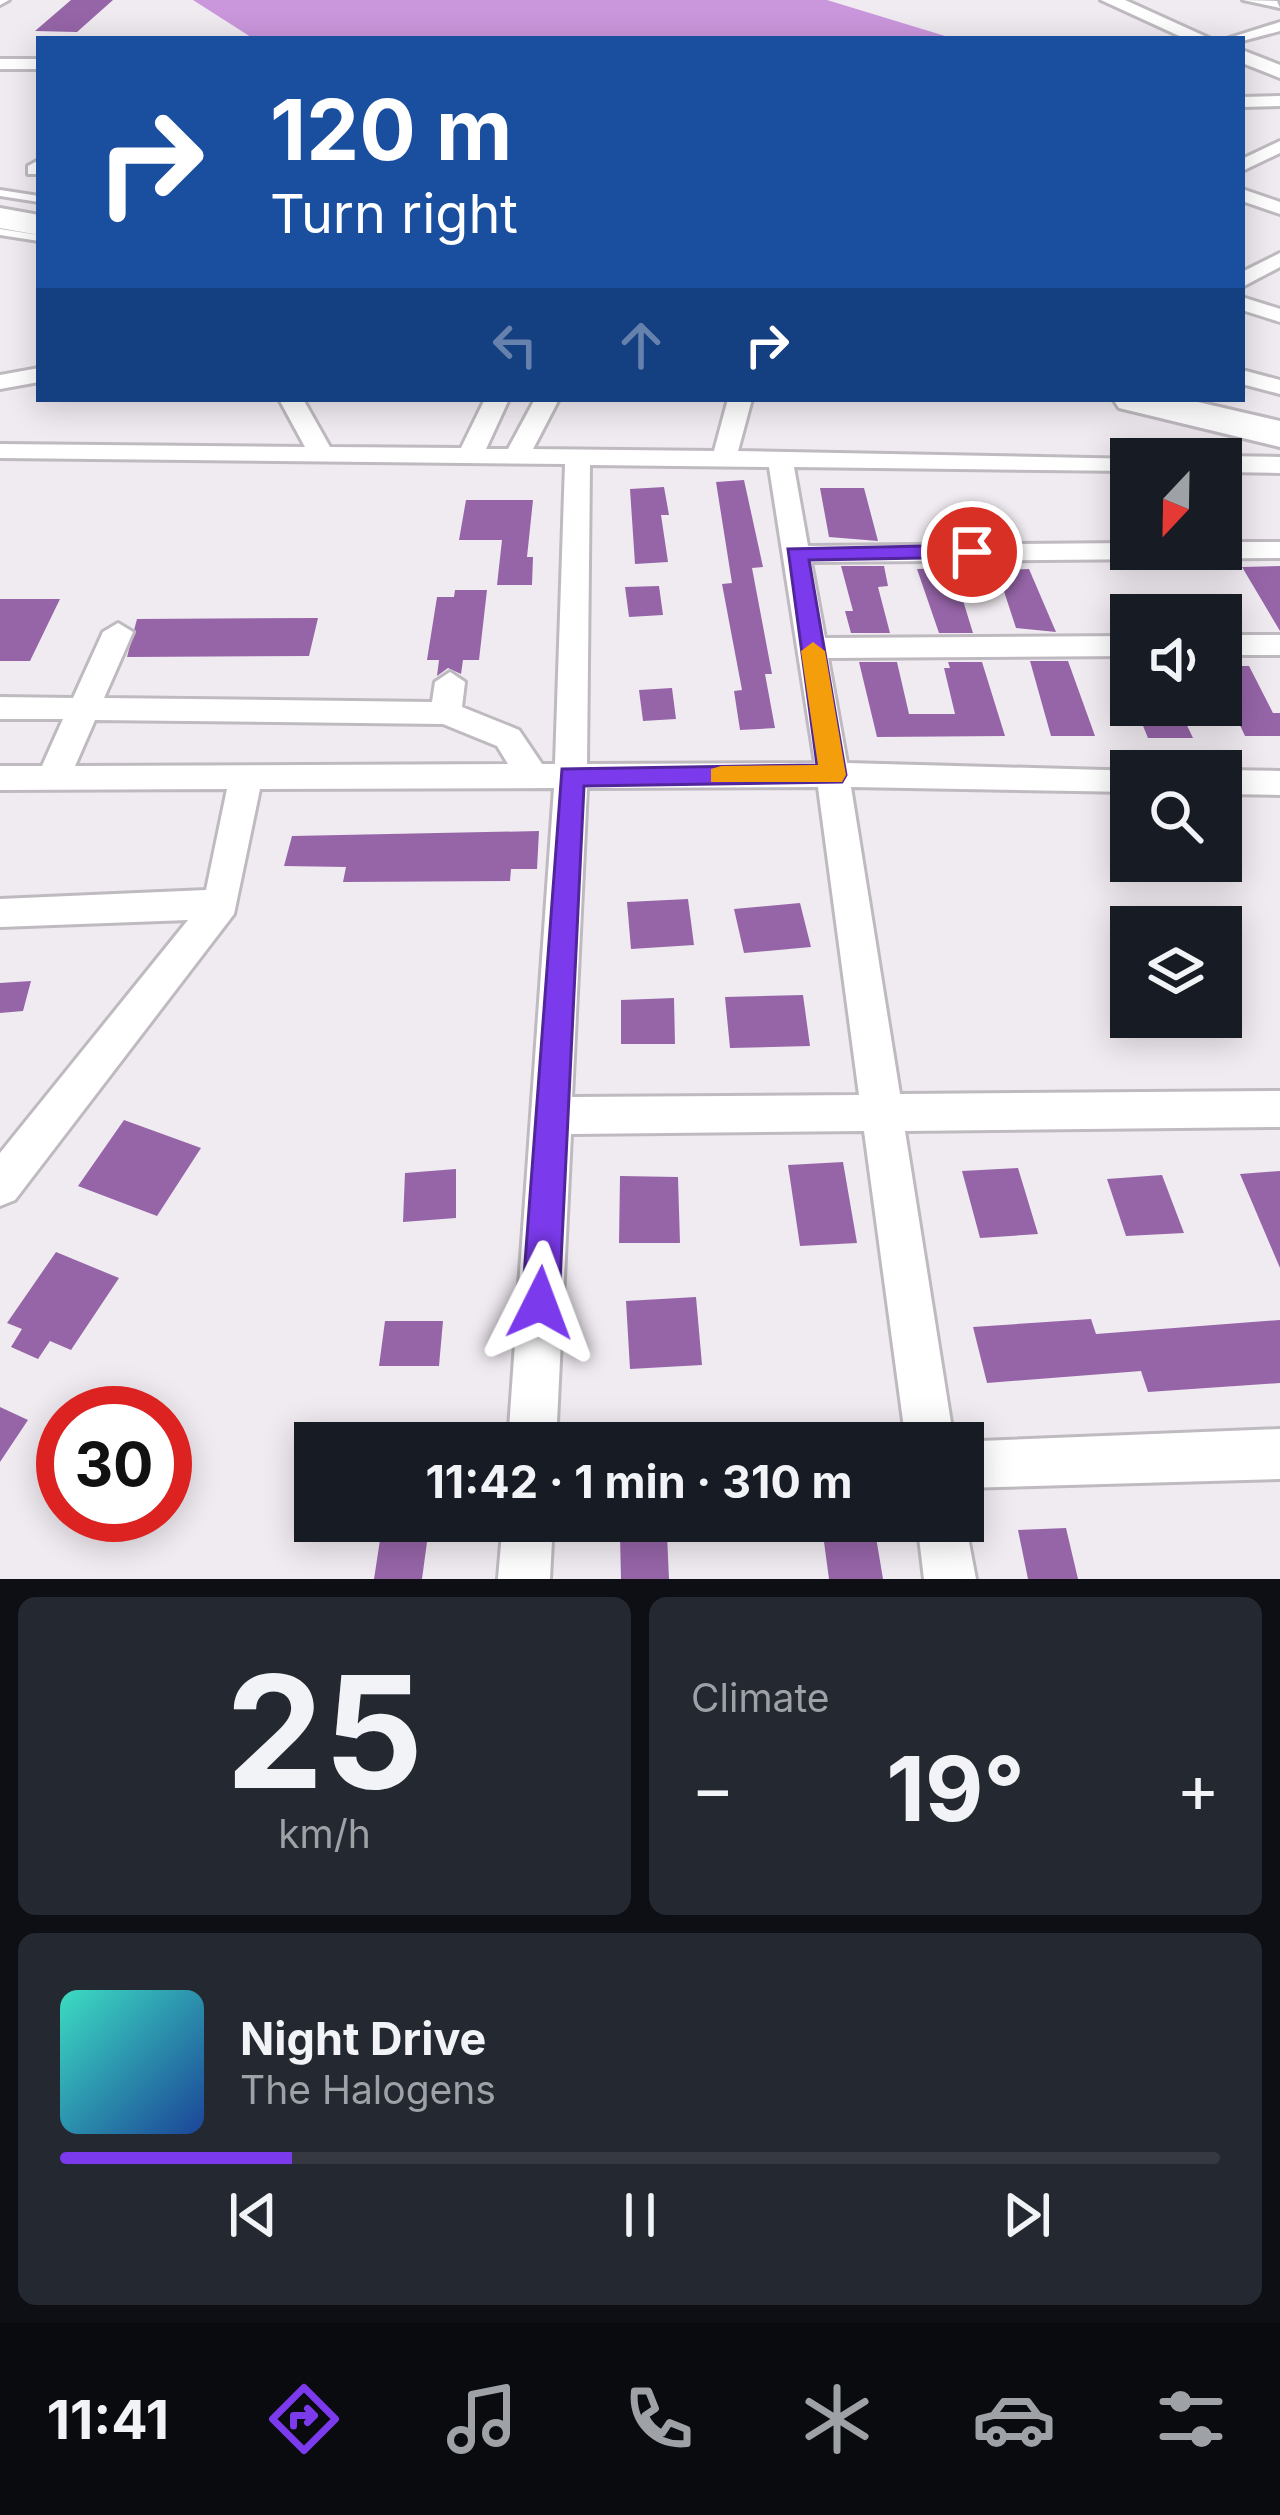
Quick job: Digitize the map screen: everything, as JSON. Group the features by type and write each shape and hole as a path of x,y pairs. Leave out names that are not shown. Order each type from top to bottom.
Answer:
{"highway":[{"path":"0,203 36,209"},
{"path":"0,218 36,224"},
{"path":"1146,402 1280,434"},
{"path":"1235,402 1280,413"}],"street":[{"path":"1110,0 1195,36"},
{"path":"1250,0 1276,4"},
{"path":"1244,36 1280,26"},
{"path":"1245,57 1280,72"},
{"path":"0,81 9,64"},
{"path":"1245,102 1280,101"},
{"path":"1247,160 1280,146"},
{"path":"1245,193 1280,194"},
{"path":"1245,194 1280,208"},
{"path":"1245,279 1280,259"},
{"path":"1245,304 1280,316"},
{"path":"0,382 36,376"},
{"path":"1245,378 1280,387"},
{"path":"293,402 321,454"},
{"path":"470,456 496,402"},
{"path":"516,457 545,402"},
{"path":"724,459 739,402"},
{"path":"0,451 1110,463"},
{"path":"533,1422 571,776 578,457"},
{"path":"780,459 832,775 927,1422"},
{"path":"1242,464 1280,465"},
{"path":"796,554 1280,550"},
{"path":"53,778 118,632"},
{"path":"1242,645 1280,645"},
{"path":"812,648 1110,646"},
{"path":"0,708 448,697 508,738 533,777"},
{"path":"0,778 832,775 1110,780"},
{"path":"0,1186 221,904 246,778"},
{"path":"1242,782 1280,783"},
{"path":"0,913 221,904"},
{"path":"551,1116 1280,1109"},
{"path":"984,1462 1280,1454"},
{"path":"524,1579 527,1542"},
{"path":"945,1542 950,1579"}],"lane":[{"path":"0,193 36,199"},
{"path":"0,232 36,238"}],"shaded area":[{"path":"193,0 827,0 945,36 249,36"}],"building":[{"path":"71,0 113,0 77,32 35,31"},
{"path":"744,480 763,567 752,568 772,674 765,674 775,728 740,730 734,691 742,690 722,584 732,583 716,482"},
{"path":"664,487 669,515 661,515 668,562 635,564 630,489"},
{"path":"820,488 864,488 878,541 829,537"},
{"path":"466,500 533,500 527,557 533,557 532,585 497,585 502,540 459,540"},
{"path":"841,566 884,566 888,586 878,587 890,633 851,633 845,611 853,611"},
{"path":"1280,566 1280,631 1242,567"},
{"path":"953,568 973,633 939,633 917,569"},
{"path":"1029,569 1056,632 1016,628 997,570"},
{"path":"659,586 663,615 629,617 625,587"},
{"path":"455,590 487,590 479,660 463,660 461,674 448,668 437,676 439,660 427,660 437,597 454,597"},
{"path":"0,599 60,599 30,661 0,661"},
{"path":"318,618 309,656 127,657 137,619"},
{"path":"1030,661 1068,661 1095,736 1051,736"},
{"path":"859,662 897,662 909,714 955,714 944,668 950,668 948,662 982,662 1005,736 877,737"},
{"path":"1242,666 1249,666 1273,713 1280,713 1280,736 1245,736 1240,726"},
{"path":"672,688 676,719 643,721 639,690"},
{"path":"1143,726 1187,726 1193,738 1148,738"},
{"path":"539,831 537,869 511,869 510,881 343,882 346,867 284,866 292,836"},
{"path":"688,899 694,945 631,949 627,902"},
{"path":"800,903 811,947 744,953 734,909"},
{"path":"31,981 23,1011 0,1013 0,983"},
{"path":"803,995 810,1046 730,1048 725,997"},
{"path":"674,998 675,1044 621,1044 621,1000"},
{"path":"124,1120 201,1148 157,1216 78,1186"},
{"path":"843,1162 857,1243 800,1246 788,1165"},
{"path":"1018,1168 1038,1234 980,1238 962,1171"},
{"path":"456,1169 456,1218 403,1222 405,1173"},
{"path":"1280,1171 1280,1268 1240,1174"},
{"path":"1162,1175 1184,1233 1126,1236 1107,1179"},
{"path":"620,1176 678,1177 680,1243 619,1243"},
{"path":"56,1252 119,1278 71,1350 50,1341 38,1359 11,1347 22,1329 7,1323"},
{"path":"696,1297 702,1365 630,1369 626,1301"},
{"path":"1091,1319 1096,1334 1280,1320 1280,1383 1148,1392 1141,1371 987,1383 973,1327"},
{"path":"385,1321 443,1321 439,1366 379,1366"},
{"path":"0,1407 28,1420 0,1462"},
{"path":"1066,1528 1078,1579 1028,1579 1018,1530"},
{"path":"380,1542 427,1542 422,1579 374,1579"},
{"path":"620,1542 667,1542 669,1579 621,1579"},
{"path":"824,1542 877,1542 883,1579 829,1579"}],"slow traffic":[{"path":"721,776 832,775 813,651"}],"route":[{"path":"540,1303 571,776 832,775 796,554 972,552"}]}
